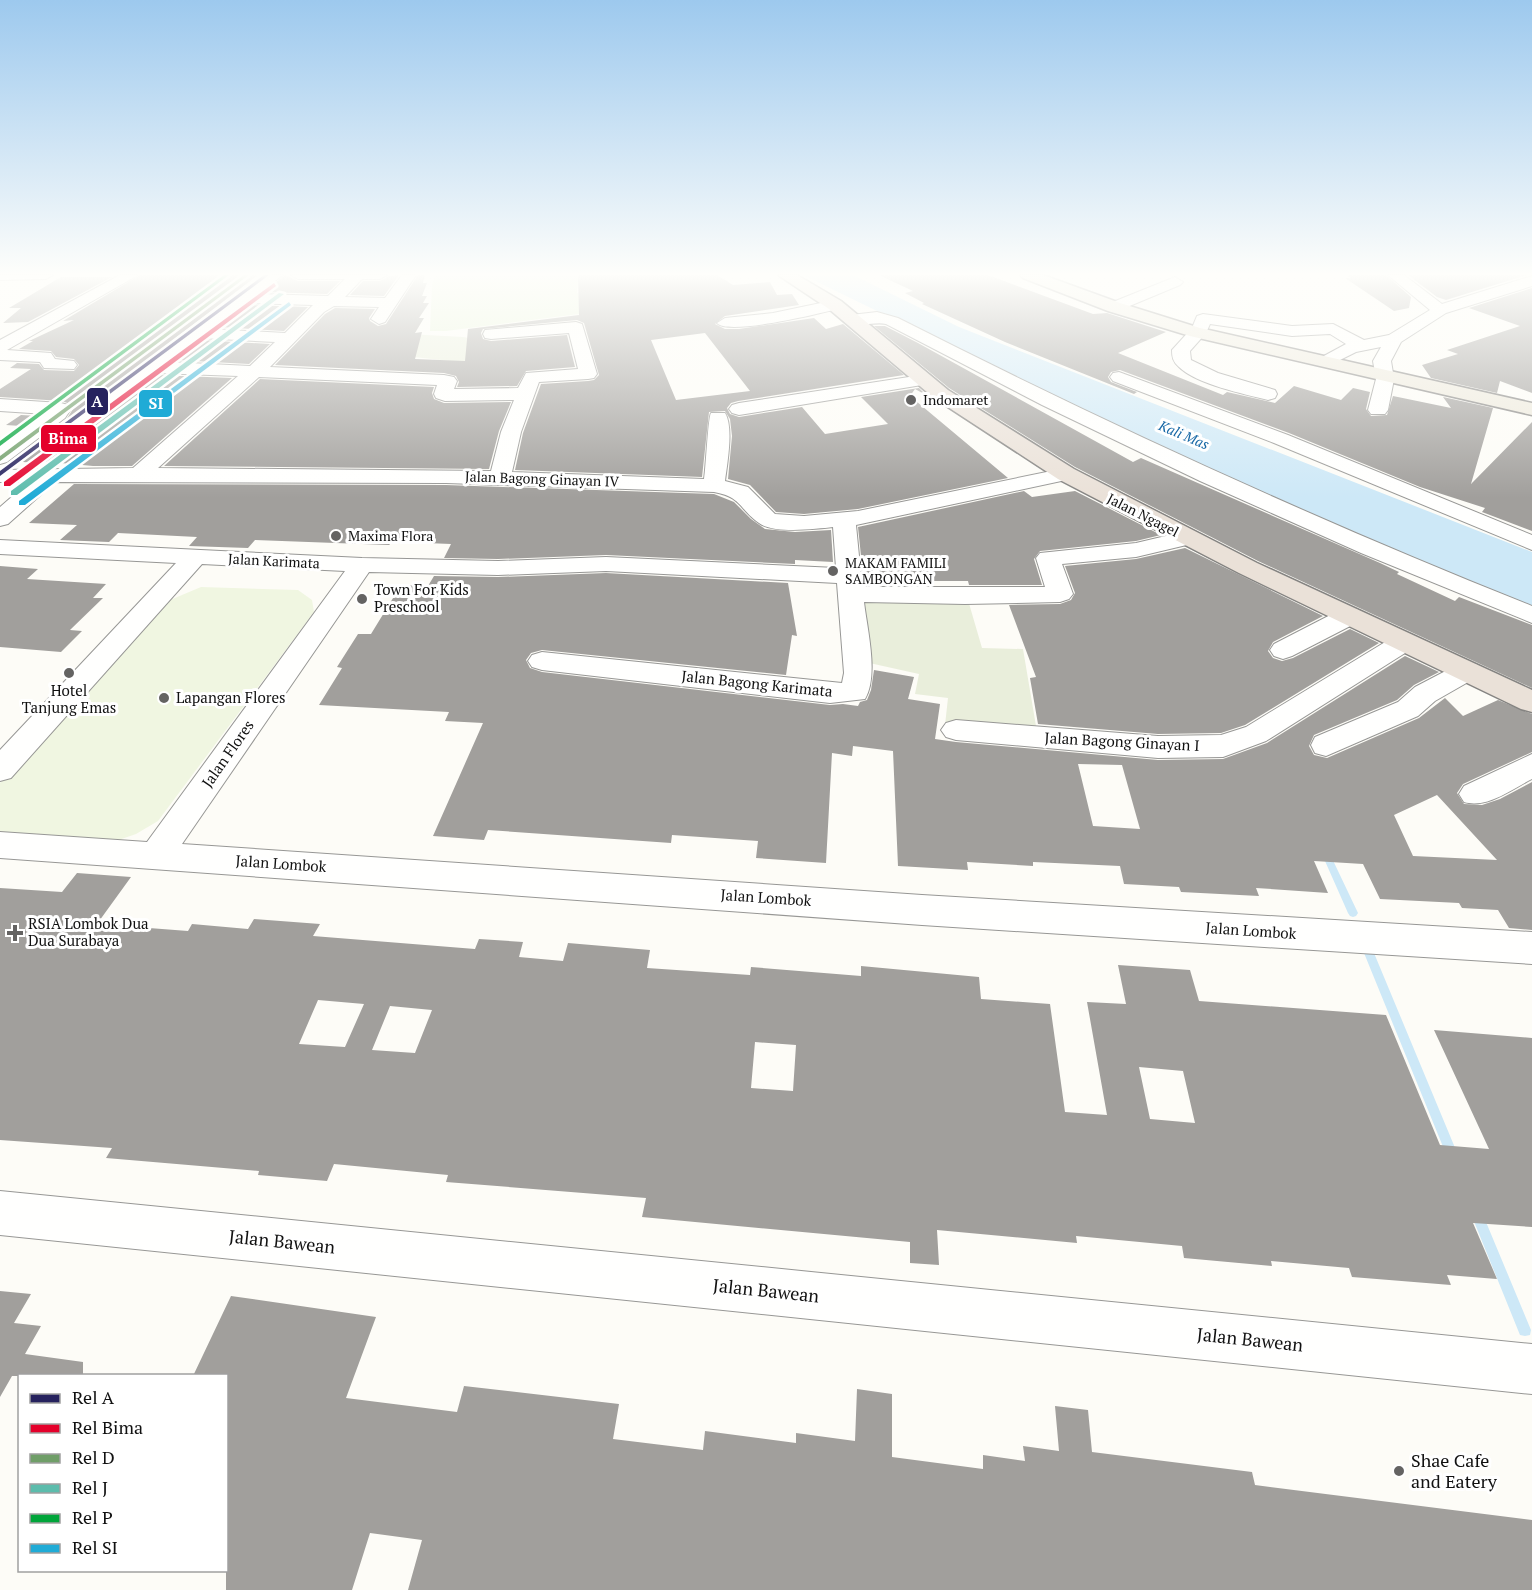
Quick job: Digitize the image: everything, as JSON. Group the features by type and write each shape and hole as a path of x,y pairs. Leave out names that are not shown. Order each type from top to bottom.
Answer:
{"highway":[{"name":"Jalan Ngagel","path":"886,349 922,380 970,414 1066,474 1187,537 1532,702"}],"main road":[{"path":"1274,349 1532,409"}],"street":[{"path":"60,437 174,349"},
{"path":"139,474 278,349"},
{"path":"500,478 511,432 532,376 588,374 582,349"},
{"path":"946,349 1130,440 1420,569 1532,615"},
{"path":"1182,349 1181,357 1185,364 1227,382 1268,394"},
{"path":"1328,361 1341,352 1350,349"},
{"path":"1378,410 1384,374 1383,361 1389,349"},
{"path":"0,355 45,357 50,364 68,365"},
{"path":"151,367 444,380 448,383 443,394 445,395 526,394"},
{"path":"1119,377 1281,439 1532,543"},
{"path":"739,409 922,380"},
{"path":"0,405 58,408 61,411 0,458"},
{"path":"714,486 719,446 718,417"},
{"name":"Jalan Bagong Ginayan IV","path":"0,476 139,474 500,478 714,486 740,492 768,520 796,523 844,521 919,507 1066,474"},
{"path":"0,519 50,475"},
{"name":"Jalan Bagong Karimata","path":"542,661 851,693 858,689 858,673 848,585 844,521"},
{"path":"848,585 993,596 1060,594 1048,558 1098,555 1171,543 1187,537"},
{"name":"Jalan Karimata","path":"0,547 362,565 498,568 549,565 677,567 848,585"},
{"path":"0,770 195,558"},
{"name":"Jalan Flores","path":"156,855 362,565"},
{"path":"1284,650 1349,616"},
{"name":"Jalan Bagong Ginayan I","path":"956,730 1158,747 1223,746 1256,734 1404,642"},
{"path":"1326,745 1408,709 1425,694 1467,671"},
{"path":"1475,794 1532,765"},
{"name":"Jalan Lombok","path":"0,845 933,910 1532,948"},
{"name":"Jalan Bawean","path":"0,1213 1532,1369"}],"green space":[{"path":"385,349 531,349 552,353 527,369 404,356"},
{"name":"Lapangan Flores","path":"201,587 298,590 312,600 314,612 158,821 136,834 104,845 0,837 0,783 163,603"},
{"path":"857,598 968,600 982,648 1023,649 1037,732 945,725 948,698 915,694 919,674 856,660"}],"water":[{"name":"Kali Mas","path":"956,349 1016,349 1532,552 1532,607 1208,472"}],"building":[{"path":"22,349 161,349 49,435 51,442 68,443 157,375 232,378 132,466 12,461 66,420 73,409 70,404 62,401 0,397 0,389 31,369 10,368 17,363 39,364 44,370 74,371 79,365 74,359 56,357 51,351"},
{"path":"189,349 265,349 249,364 175,360"},
{"path":"290,349 418,349 415,359 465,361 466,349 571,349 575,367 526,371 517,386 457,387 459,382 456,376 444,373 275,365"},
{"path":"592,349 655,349 676,400 750,391 718,349 873,349 904,375 738,401 731,403 727,408 730,414 739,417 802,407 825,434 888,424 861,397 919,388 926,395 915,389 910,396 1008,478 858,509 804,514 776,512 750,485 728,479 732,436 730,419 725,411 709,412 702,477 515,470 523,433 541,384 588,381 594,380 599,375"},
{"path":"902,349 929,349 1133,462 1141,458 1380,563 1399,572 1397,574 1455,601 1459,597 1532,625 1532,688 1258,561 1075,467 949,388"},
{"path":"1023,349 1127,349 1118,353 1223,395 1227,392 1275,403 1294,386 1341,400 1353,388 1370,392 1366,409 1371,416 1387,415 1393,396 1451,408 1443,397 1493,408 1471,484 1532,422 1532,531 1482,512 1485,508 1420,487 1289,433 1120,370 1111,372 1108,377 1111,382 1137,392 1134,394"},
{"path":"1532,349 1532,393 1500,381 1497,393 1431,378 1422,365 1458,354 1447,350"},
{"path":"260,379 434,387 432,393 434,399 444,403 511,402 499,431 489,469 164,466"},
{"path":"21,415 40,416 0,445 0,440 21,426 6,425"},
{"path":"74,484 446,485 714,494 734,502 765,529 795,532 831,530 833,562 795,560 795,564 606,555 498,559 444,558 451,544 392,542 389,545 255,540 248,548 189,546 197,537 118,533 109,542 60,540 77,525 29,523"},
{"path":"1024,491 1032,497 1075,491 1161,535 1136,541 1040,551 1034,559 1042,585 969,585 968,581 922,581 923,585 877,585 877,582 869,582 868,575 863,575 858,527"},
{"path":"1185,548 1323,616 1273,642 1268,651 1273,658 1282,661 1293,658 1350,629 1379,643 1245,725 1221,733 1158,734 1038,724 1030,678 1036,677 1009,605 1060,604 1071,600 1075,593 1065,566 1136,559"},
{"path":"0,566 38,569 27,579 106,584 93,598 103,598 70,630 82,631 61,652 0,647"},
{"path":"606,573 788,583 797,636 792,635 786,675 542,650 531,653 526,660 530,668 542,672 830,705 858,706 860,702 867,700 874,670 914,677 908,699 940,704 935,739 1158,760 1223,759 1267,743 1405,656 1439,672 1414,685 1397,700 1314,735 1309,746 1314,755 1327,758 1419,718 1445,698 1463,716 1498,700 1532,714 1532,752 1463,784 1457,793 1464,804 1482,805 1500,799 1532,782 1532,930 1509,928 1498,910 1462,908 1459,903 1380,899 1363,864 1314,861 1328,893 1256,888 1259,896 1181,892 1179,887 1124,884 1120,866 1033,862 1033,866 967,862 968,870 898,866 893,751 853,746 852,756 832,753 826,863 756,858 758,841 672,835 671,843 488,830 484,840 433,836 483,723 445,721 449,712 319,705 342,668 337,667 358,634 371,634 401,585 428,586 434,576 498,577","holes":["1078,764 1122,765 1140,829 1093,826","1437,795 1497,860 1413,856 1394,815"]},
{"path":"77,873 131,877 97,924 188,931 192,924 248,929 254,919 320,924 313,936 475,949 479,939 523,942 519,957 563,961 568,943 650,950 647,968 750,975 751,967 861,976 861,966 979,977 981,999 1050,1004 1065,1112 1107,1115 1087,1002 1126,1004 1118,965 1190,970 1199,1001 1386,1015 1440,1145 1489,1149 1434,1030 1532,1038 1532,1227 1473,1223 1497,1279 1447,1275 1451,1285 1352,1277 1349,1268 1271,1261 1272,1266 1184,1258 1182,1246 1076,1236 1077,1243 937,1230 939,1265 910,1263 910,1242 642,1217 646,1198 446,1182 448,1175 334,1164 327,1181 258,1175 259,1171 106,1158 112,1148 0,1140 0,888 62,892","holes":["318,1000 364,1004 345,1047 299,1044","390,1006 432,1010 415,1053 372,1050","755,1042 796,1045 793,1091 751,1088","1139,1067 1183,1071 1195,1123 1150,1119"]},
{"path":"0,1291 31,1294 14,1323 41,1326 25,1354 83,1362 83,1374 18,1374 18,1376 12,1376 0,1397"},
{"path":"231,1296 376,1317 346,1398 457,1412 464,1386 619,1404 613,1439 703,1450 705,1431 796,1443 796,1433 855,1441 857,1389 892,1394 892,1457 983,1469 983,1455 1025,1461 1023,1446 1059,1451 1055,1406 1088,1410 1092,1452 1252,1472 1255,1485 1532,1520 1532,1590 408,1590 422,1540 370,1533 352,1590 226,1590 226,1572 228,1572 228,1374 194,1374"}],"waterway":[{"path":"1325,852 1353,913"},
{"path":"1369,953 1452,1155"},
{"path":"1477,1214 1525,1330"}],"rail line":[{"name":"P","path":"0,444 127,349"},
{"name":"D","path":"0,459 147,349"},
{"name":"A","path":"0,474 167,349"},
{"name":"Bima","path":"7,484 188,349"},
{"name":"J","path":"14,493 207,349"},
{"name":"SI","path":"22,503 228,349"}],"place":[{"name":"Indomaret","path":"911,400"},
{"name":"Maxima Flora","path":"336,536"},
{"name":"MAKAM FAMILI SAMBONGAN","path":"833,571"},
{"name":"Town For Kids Preschool","path":"362,599"},
{"name":"Hotel Tanjung Emas","path":"69,673"},
{"name":"Lapangan Flores","path":"164,698"},
{"name":"RSIA Lombok Dua Dua Surabaya","path":"15,933"},
{"name":"Shae Cafe and Eatery","path":"1399,1471"}]}
